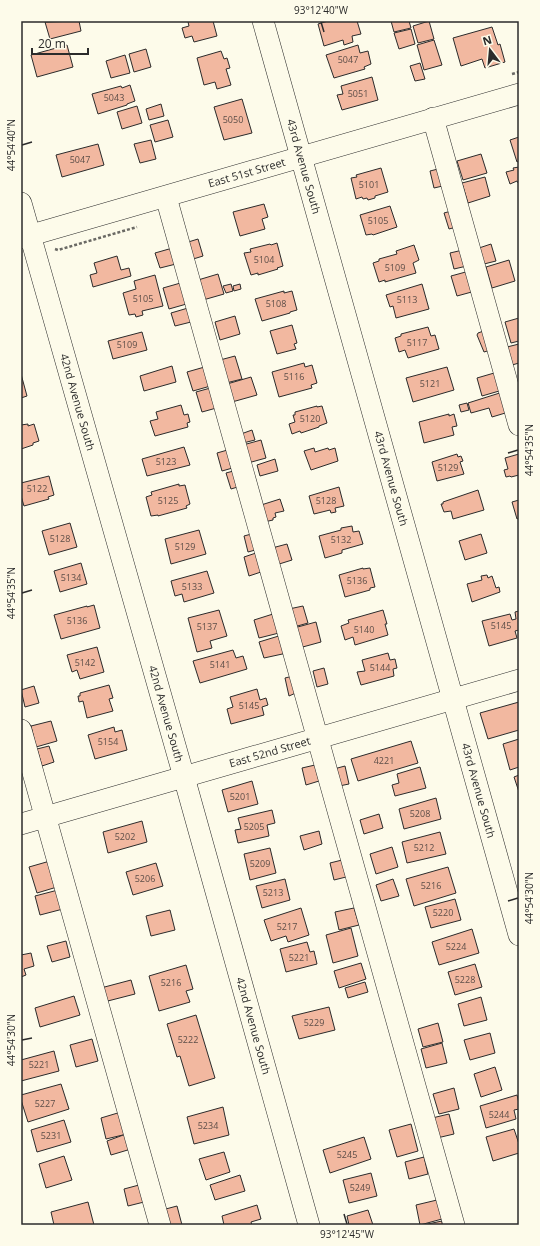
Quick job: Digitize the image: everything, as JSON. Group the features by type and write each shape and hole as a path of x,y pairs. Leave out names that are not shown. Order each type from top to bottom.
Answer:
{"street":[{"name":"43rd Avenue South","path":"263,21 519,935"},
{"name":"East 51st Street","path":"26,237 166,197 300,156 519,94"},
{"path":"433,118 519,425"},
{"path":"166,197 454,1225"},
{"name":"42nd Avenue South","path":"21,203 26,237 184,776 309,1225"},
{"name":"East 52nd Street","path":"21,824 519,680"},
{"path":"21,730 160,1225"}],"building":[{"path":"79,21 81,31 50,39 45,22"},
{"path":"213,21 217,36 194,42 192,36 185,38 182,28 189,26 188,22"},
{"path":"328,21 357,21 361,34 352,36 353,42 344,45 343,40 324,46 318,24"},
{"path":"391,21 409,21 411,28 394,32"},
{"path":"429,21 434,39 418,43 413,26"},
{"path":"492,27 498,45 500,44 505,62 485,68 482,59 461,66 453,38"},
{"path":"411,29 415,44 399,49 394,33"},
{"path":"434,40 442,65 424,70 417,45"},
{"path":"67,45 73,67 37,77 31,55"},
{"path":"358,45 360,53 368,51 371,64 364,67 365,69 334,78 326,55"},
{"path":"146,49 151,67 134,72 129,54"},
{"path":"221,51 224,59 227,58 230,68 226,69 231,85 217,89 215,82 204,85 197,58"},
{"path":"125,55 130,73 111,78 106,61"},
{"path":"420,63 425,79 415,81 410,66"},
{"path":"372,77 378,100 342,110 337,95 343,94 341,86"},
{"path":"130,85 135,101 98,114 92,94"},
{"path":"242,99 252,133 224,140 214,107"},
{"path":"161,104 164,116 149,120 146,109"},
{"path":"137,106 142,123 122,129 117,112"},
{"path":"168,120 173,137 155,142 150,125"},
{"path":"519,137 519,161 517,162 510,140"},
{"path":"151,140 156,159 140,163 134,144"},
{"path":"98,144 104,165 62,177 56,155"},
{"path":"481,154 487,173 463,180 457,161"},
{"path":"519,167 519,183 517,181 510,184 506,172 514,170 513,168"},
{"path":"381,168 388,192 368,200 367,198 363,199 362,197 356,199 351,178 357,177 356,175"},
{"path":"442,168 447,185 434,188 430,171"},
{"path":"485,177 490,196 468,203 462,183"},
{"path":"264,204 268,217 262,219 265,229 240,236 233,212"},
{"path":"390,206 397,227 373,235 366,235 360,215"},
{"path":"455,210 460,226 449,229 444,213"},
{"path":"198,239 203,256 190,260 185,243"},
{"path":"277,243 283,266 258,275 258,273 251,275 244,253 251,252 250,249"},
{"path":"491,244 496,261 484,264 479,248"},
{"path":"414,245 419,260 413,263 416,273 385,282 385,280 379,282 373,263 379,261 379,259 397,254 396,251"},
{"path":"176,247 180,263 160,268 155,253"},
{"path":"467,249 471,265 454,269 450,253"},
{"path":"117,256 121,270 129,268 131,276 93,287 90,275 97,273 94,263"},
{"path":"509,260 515,281 492,288 486,267"},
{"path":"473,270 479,290 457,296 451,276"},
{"path":"218,274 224,294 203,300 198,280"},
{"path":"155,275 163,306 142,311 143,315 136,317 135,314 129,315 123,293 136,289 134,281"},
{"path":"184,282 190,303 169,309 163,288"},
{"path":"231,284 233,291 226,293 223,286"},
{"path":"240,284 241,289 234,291 233,286"},
{"path":"422,284 429,309 396,318 393,306 390,307 386,295"},
{"path":"284,291 284,293 292,291 297,310 262,321 255,299"},
{"path":"188,308 191,322 175,326 171,313"},
{"path":"235,316 240,334 220,340 215,322"},
{"path":"519,318 519,341 511,343 505,322"},
{"path":"292,325 297,343 294,344 296,349 277,354 270,331"},
{"path":"428,327 431,336 435,335 439,349 408,358 405,350 399,352 395,338 401,336 401,334"},
{"path":"489,329 494,349 484,352 477,335 478,333"},
{"path":"142,332 147,350 113,359 108,341"},
{"path":"519,344 519,363 512,365 507,347"},
{"path":"235,356 242,379 226,383 220,360"},
{"path":"304,363 305,367 312,365 317,383 311,385 312,388 279,397 272,372"},
{"path":"172,366 176,382 144,391 140,376"},
{"path":"208,366 214,385 193,391 187,372"},
{"path":"447,367 454,390 413,402 406,378"},
{"path":"501,371 506,389 482,396 477,378"},
{"path":"21,374 27,396 21,398"},
{"path":"251,377 257,395 232,402 227,384"},
{"path":"214,387 220,407 202,412 196,392"},
{"path":"506,391 512,411 492,417 489,408 471,413 468,403"},
{"path":"467,403 469,410 461,412 459,405"},
{"path":"181,405 184,415 188,414 190,422 187,423 188,427 155,436 150,421 158,419 156,412"},
{"path":"322,406 327,423 301,433 300,431 292,434 289,424 295,422 293,415 295,415 295,412"},
{"path":"449,414 449,416 454,414 457,426 452,427 454,435 424,443 419,422"},
{"path":"28,424 28,426 34,424 39,441 33,443 33,445 21,449 21,425"},
{"path":"252,430 255,440 243,443 241,434"},
{"path":"261,440 266,458 248,463 243,445"},
{"path":"184,447 190,465 147,476 142,459"},
{"path":"314,448 315,452 328,448 329,450 335,448 338,461 311,470 304,451"},
{"path":"231,449 236,467 222,471 217,453"},
{"path":"457,454 458,457 461,456 463,461 460,462 464,474 437,481 432,462"},
{"path":"519,454 519,475 506,477 504,470 508,469 505,458"},
{"path":"275,459 278,471 260,476 257,465"},
{"path":"237,470 241,486 231,489 226,473"},
{"path":"49,476 54,495 48,497 49,499 24,506 21,496 21,483"},
{"path":"179,484 179,486 185,485 190,504 186,506 187,508 158,516 151,516 146,497 152,495 151,492"},
{"path":"339,487 344,506 335,508 336,512 331,513 330,510 314,514 309,496"},
{"path":"478,490 484,510 453,519 451,511 444,512 441,504 443,504 443,502"},
{"path":"280,499 284,511 275,513 276,517 273,518 273,520 264,522 258,506"},
{"path":"519,500 519,518 517,519 512,502"},
{"path":"70,523 77,547 49,555 42,531"},
{"path":"352,526 353,532 359,531 363,544 342,550 342,553 325,558 319,536 341,530 341,528"},
{"path":"199,530 206,554 171,564 165,539"},
{"path":"255,533 259,549 248,552 244,536"},
{"path":"481,534 487,553 465,560 459,541"},
{"path":"287,544 292,560 276,565 272,548"},
{"path":"256,553 261,572 249,576 244,557"},
{"path":"81,563 87,584 60,592 54,571"},
{"path":"363,568 370,568 375,587 370,588 370,590 345,597 339,575"},
{"path":"207,571 214,593 184,602 182,594 175,596 171,581"},
{"path":"487,575 488,578 492,576 496,588 499,587 500,592 472,602 467,584 482,580 481,576"},
{"path":"94,605 100,628 61,639 54,615"},
{"path":"303,606 308,623 294,627 289,609"},
{"path":"219,610 227,636 210,641 212,648 197,652 188,618"},
{"path":"383,610 388,635 355,645 353,637 345,640 341,626 349,623 348,620"},
{"path":"519,611 519,630 515,631 517,638 489,646 482,621 510,614 512,620 516,619 515,612"},
{"path":"273,614 279,633 259,638 254,620"},
{"path":"316,622 321,642 299,648 294,628"},
{"path":"282,635 287,653 264,658 259,642"},
{"path":"97,647 104,672 80,679 77,670 72,672 67,655"},
{"path":"233,650 236,658 243,656 247,669 200,683 193,661"},
{"path":"388,653 390,660 395,659 397,668 393,669 394,676 361,685 357,672 365,671 362,660"},
{"path":"324,668 328,684 317,687 313,671"},
{"path":"293,676 298,692 289,696 285,678"},
{"path":"109,685 113,698 109,699 113,711 87,718 83,701 79,702 78,696 80,696 80,693"},
{"path":"34,686 39,703 25,707 21,690"},
{"path":"257,689 260,700 266,698 268,705 262,707 264,715 231,724 227,709 233,707 230,697"},
{"path":"519,702 519,730 488,739 480,713"},
{"path":"51,721 57,741 36,747 31,726"},
{"path":"114,727 115,732 122,730 127,750 95,759 88,735"},
{"path":"519,739 519,767 510,770 503,744"},
{"path":"411,741 418,763 358,781 351,759"},
{"path":"49,746 54,762 42,766 37,749"},
{"path":"315,765 319,781 306,785 302,768"},
{"path":"345,766 349,784 334,787 330,770"},
{"path":"420,767 426,788 395,796 392,785 399,783 397,774"},
{"path":"519,775 519,792 514,777"},
{"path":"252,781 258,804 228,812 222,790"},
{"path":"436,798 441,819 404,829 399,809"},
{"path":"272,810 275,823 267,825 269,836 238,843 235,830 241,829 238,818"},
{"path":"379,814 383,828 364,834 360,820"},
{"path":"142,821 147,842 108,853 103,832"},
{"path":"319,831 322,844 304,850 300,836"},
{"path":"440,832 446,854 407,863 402,842"},
{"path":"392,847 398,867 376,874 370,854"},
{"path":"270,848 276,873 250,880 244,854"},
{"path":"342,860 346,877 334,880 330,863"},
{"path":"50,861 57,887 37,893 29,867"},
{"path":"156,863 163,886 133,895 126,872"},
{"path":"448,867 456,893 414,906 406,879"},
{"path":"285,879 290,900 262,908 256,886"},
{"path":"393,879 399,896 381,901 376,885"},
{"path":"58,890 63,909 40,915 35,896"},
{"path":"455,899 461,920 431,928 425,907"},
{"path":"301,908 309,935 288,942 286,936 271,941 264,920"},
{"path":"354,908 359,925 339,930 335,912"},
{"path":"170,910 175,930 151,936 146,916"},
{"path":"351,928 358,956 333,963 326,935"},
{"path":"472,929 479,953 439,965 432,942"},
{"path":"66,941 70,957 52,962 47,946"},
{"path":"307,942 310,952 314,951 317,964 286,972 280,949"},
{"path":"31,953 34,966 24,969 26,975 21,977 21,955"},
{"path":"361,963 366,979 339,988 334,971"},
{"path":"475,964 482,987 455,995 448,972"},
{"path":"186,965 193,989 186,991 190,1002 159,1011 149,976"},
{"path":"131,980 135,994 100,1003 97,989"},
{"path":"365,982 368,992 348,998 345,988"},
{"path":"74,996 80,1015 40,1027 35,1008"},
{"path":"481,997 487,1020 464,1026 458,1004"},
{"path":"329,1007 335,1030 299,1039 292,1016"},
{"path":"196,1015 215,1078 189,1086 180,1056 177,1057 167,1024"},
{"path":"438,1023 443,1042 423,1047 418,1029"},
{"path":"490,1033 495,1053 470,1060 464,1040"},
{"path":"92,1039 98,1061 76,1067 70,1045"},
{"path":"442,1043 447,1063 426,1068 421,1049"},
{"path":"54,1051 59,1071 21,1081 21,1060"},
{"path":"495,1067 502,1090 481,1097 474,1074"},
{"path":"61,1084 69,1109 28,1122 21,1100 21,1095"},
{"path":"454,1088 459,1109 439,1114 433,1094"},
{"path":"517,1095 519,1109 514,1110 516,1119 486,1128 480,1106"},
{"path":"223,1107 229,1135 194,1144 187,1117"},
{"path":"121,1112 127,1134 106,1139 101,1118"},
{"path":"449,1114 454,1134 437,1138 432,1118"},
{"path":"64,1120 71,1142 37,1152 31,1130"},
{"path":"411,1124 418,1151 397,1157 389,1130"},
{"path":"514,1129 519,1144 519,1153 493,1161 486,1137"},
{"path":"126,1134 131,1149 111,1155 107,1141"},
{"path":"364,1137 371,1159 330,1173 323,1150"},
{"path":"224,1152 230,1172 206,1180 199,1159"},
{"path":"64,1156 72,1180 46,1188 39,1164"},
{"path":"424,1157 428,1174 409,1179 405,1162"},
{"path":"371,1173 377,1196 349,1203 343,1180"},
{"path":"240,1175 245,1191 215,1200 210,1185"},
{"path":"139,1185 144,1202 128,1206 124,1189"},
{"path":"437,1200 442,1219 420,1225 416,1205"},
{"path":"88,1202 94,1225 54,1225 51,1212"},
{"path":"257,1205 261,1219 251,1222 252,1225 224,1225 222,1216"},
{"path":"177,1206 182,1225 165,1225 162,1210"},
{"path":"368,1210 373,1225 349,1225 347,1216"},
{"path":"442,1221 442,1225 423,1225"}]}
